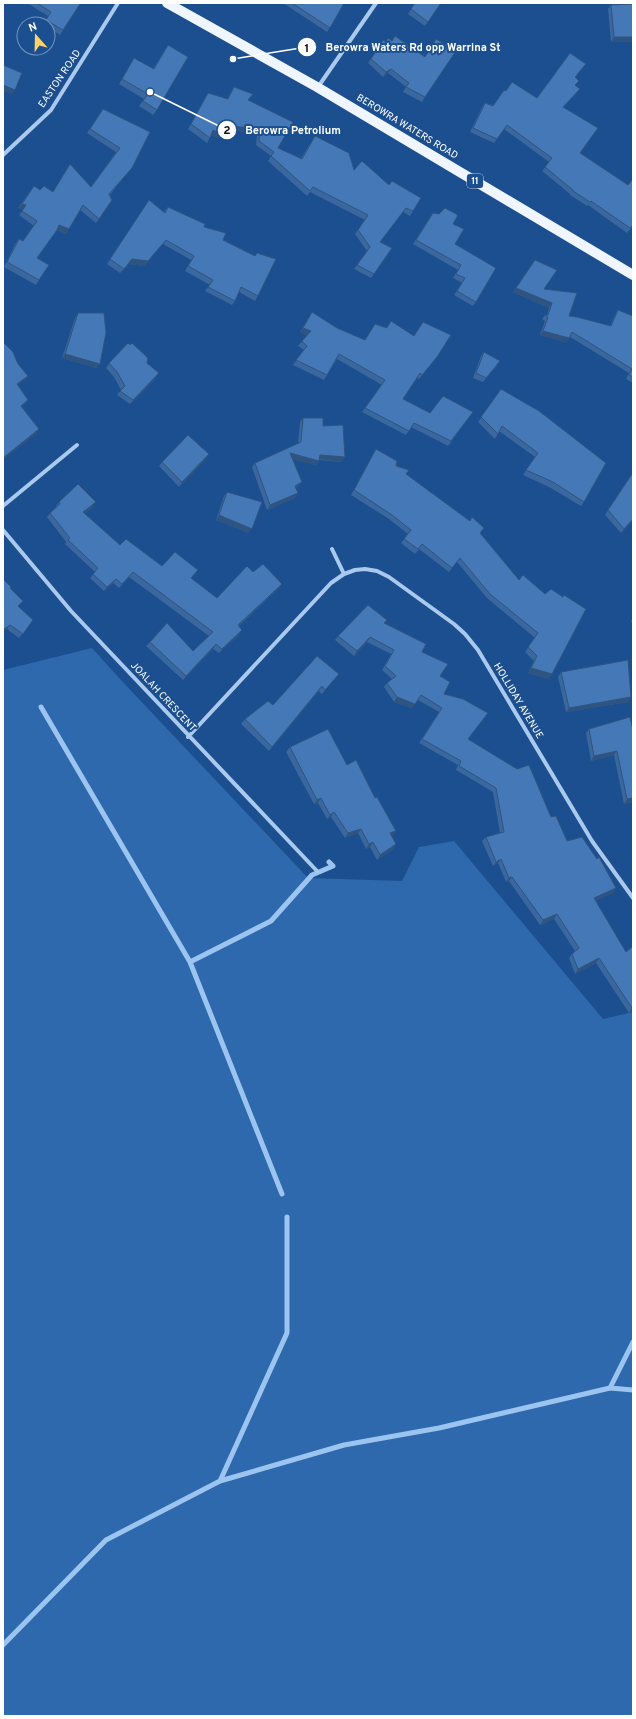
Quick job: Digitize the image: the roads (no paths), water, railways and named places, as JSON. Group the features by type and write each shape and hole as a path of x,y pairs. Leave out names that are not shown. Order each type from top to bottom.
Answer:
{"main road":[{"name":"BEROWRA WATERS ROAD","path":"167,3 317,88 633,275"}],"street":[{"name":"EASTON ROAD","path":"3,155 51,110 118,3"},
{"path":"317,88 376,3"},
{"path":"3,506 77,445"},
{"name":"JOALAH CRESCENT","path":"3,530 71,611 317,871"},
{"path":"332,549 344,574"},
{"name":"HOLLIDAY AVENUE","path":"188,736 332,583 344,574 365,569 377,572 389,577 454,624 465,634 478,650 592,841 633,898"}],"waterway":[{"path":"41,707 190,962 282,1194"},
{"path":"190,962 271,921 312,875 333,866 329,862"},
{"path":"220,1481 287,1333 287,1217"},
{"path":"610,1388 633,1342"},
{"path":"3,1645 106,1540 220,1481 344,1445 439,1428 610,1388 633,1390"}],"place":[{"name":"Berowra Waters Rd opp Warrina St","path":"233,59"},
{"name":"Berowra Petrolium","path":"150,92"}]}
